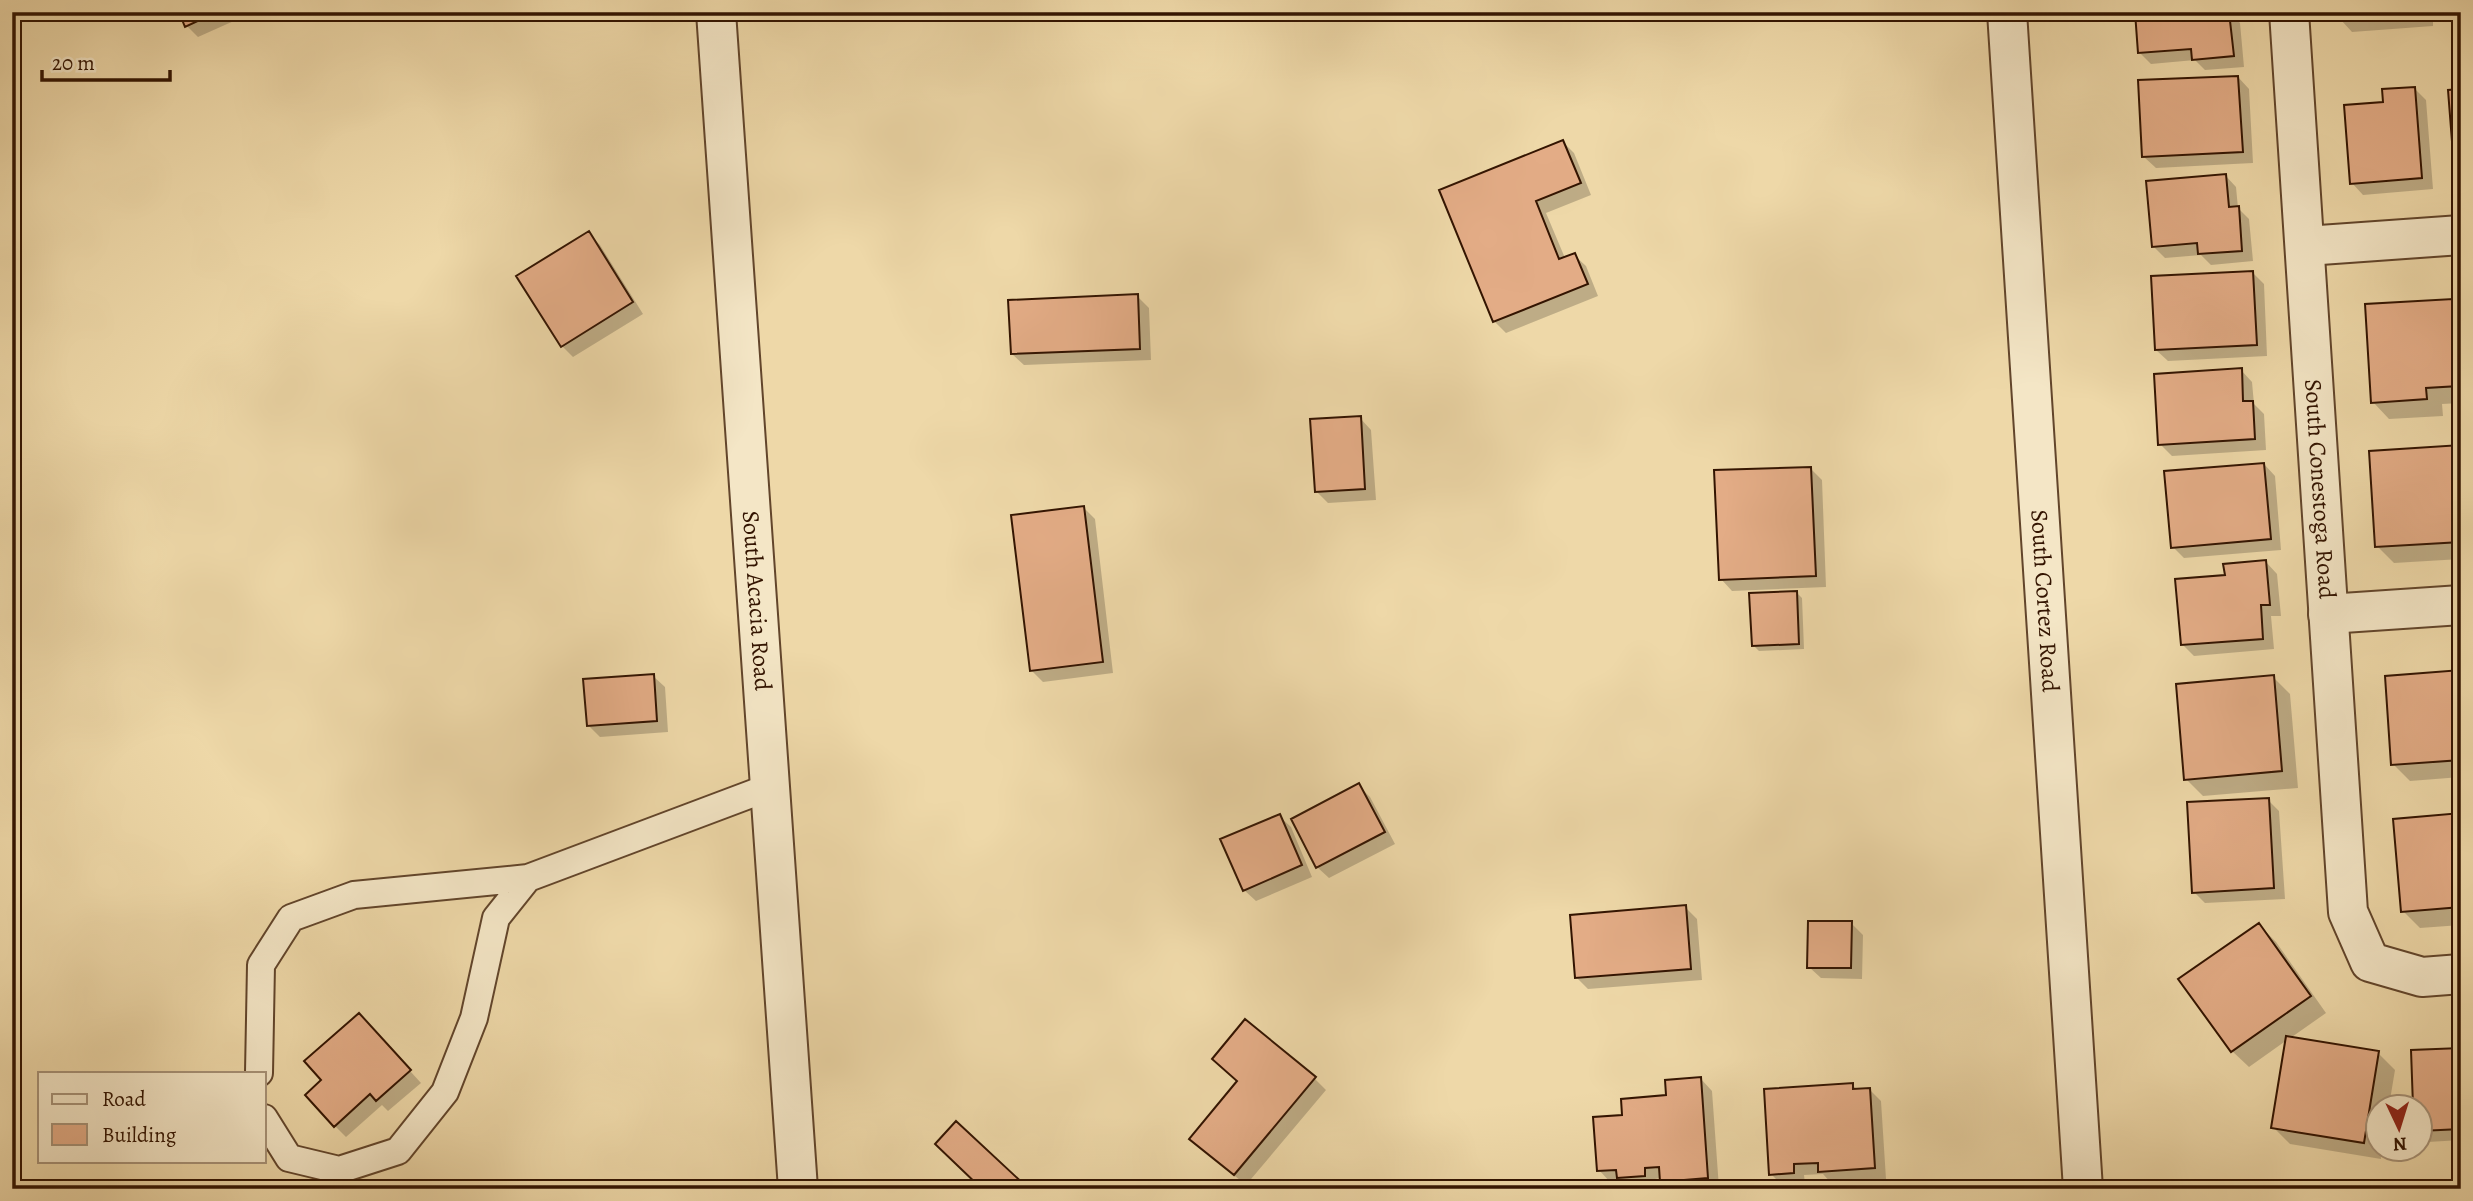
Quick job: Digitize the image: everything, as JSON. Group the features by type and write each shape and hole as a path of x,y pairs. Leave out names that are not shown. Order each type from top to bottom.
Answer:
{"street":[{"name":"South Acacia Road","path":"716,12 799,1189"},
{"name":"South Cortez Road","path":"2007,12 2083,1189"},
{"name":"South Conestoga Road","path":"2289,12 2348,912 2370,962 2422,976 2461,974"},
{"path":"2306,246 2461,235"},
{"path":"2328,614 2461,605"}],"lane":[{"path":"258,1072 261,965 290,918 354,895 528,878 770,787"},
{"path":"266,1121 289,1158 339,1170 398,1151 445,1092 474,1018 496,918 528,878"}],"building":[{"path":"179,12 217,12 185,27"},
{"path":"2135,12 2229,12 2234,56 2192,60 2191,49 2138,53"},
{"path":"2338,12 2423,12 2423,15 2339,21"},
{"path":"2238,76 2243,152 2142,157 2138,80"},
{"path":"2415,87 2422,178 2350,184 2344,105 2383,102 2382,89"},
{"path":"2461,89 2461,179 2455,180 2448,90"},
{"path":"1563,140 1581,183 1536,201 1559,259 1575,253 1588,284 1493,322 1439,190"},
{"path":"2226,174 2229,207 2239,206 2242,251 2198,254 2197,243 2152,247 2146,181"},
{"path":"589,231 633,302 561,347 516,276"},
{"path":"2253,271 2257,345 2155,350 2151,276"},
{"path":"1138,294 1140,349 1011,354 1008,300"},
{"path":"2453,299 2459,386 2426,388 2427,399 2371,403 2365,304"},
{"path":"2242,368 2243,401 2253,401 2255,439 2158,445 2154,374"},
{"path":"1361,416 1365,489 1315,492 1310,419"},
{"path":"2461,445 2461,542 2375,547 2369,451"},
{"path":"2264,463 2271,539 2171,548 2164,471"},
{"path":"1811,467 1816,576 1719,580 1714,470"},
{"path":"1084,506 1103,662 1030,671 1011,515"},
{"path":"2266,560 2270,605 2261,605 2263,639 2181,645 2175,579 2225,575 2223,564"},
{"path":"1797,591 1799,644 1752,646 1749,593"},
{"path":"2461,670 2461,760 2391,765 2385,676"},
{"path":"654,674 657,721 587,726 583,679"},
{"path":"2274,675 2282,771 2184,780 2176,684"},
{"path":"1359,783 1385,832 1316,868 1291,819"},
{"path":"2269,798 2274,888 2192,893 2187,802"},
{"path":"2461,813 2461,907 2401,912 2393,819"},
{"path":"1280,814 1302,865 1243,891 1220,839"},
{"path":"1686,905 1691,969 1575,978 1570,915"},
{"path":"1808,921 1852,921 1851,968 1807,968"},
{"path":"2259,923 2311,996 2231,1052 2178,979"},
{"path":"359,1013 411,1070 376,1101 370,1094 334,1127 305,1095 321,1080 304,1061"},
{"path":"1245,1019 1316,1077 1234,1175 1189,1139 1237,1081 1212,1059"},
{"path":"2286,1036 2379,1051 2372,1092 2364,1092 2364,1143 2271,1128"},
{"path":"2461,1048 2461,1129 2434,1130 2434,1092 2412,1092 2411,1050"},
{"path":"1701,1077 1708,1178 1660,1182 1659,1167 1645,1168 1645,1176 1617,1178 1616,1170 1597,1171 1593,1117 1622,1115 1621,1099 1666,1095 1665,1080"},
{"path":"1853,1083 1853,1089 1870,1088 1875,1168 1818,1172 1818,1163 1794,1164 1794,1173 1769,1175 1764,1089"},
{"path":"956,1121 1029,1189 982,1189 935,1144"}]}
